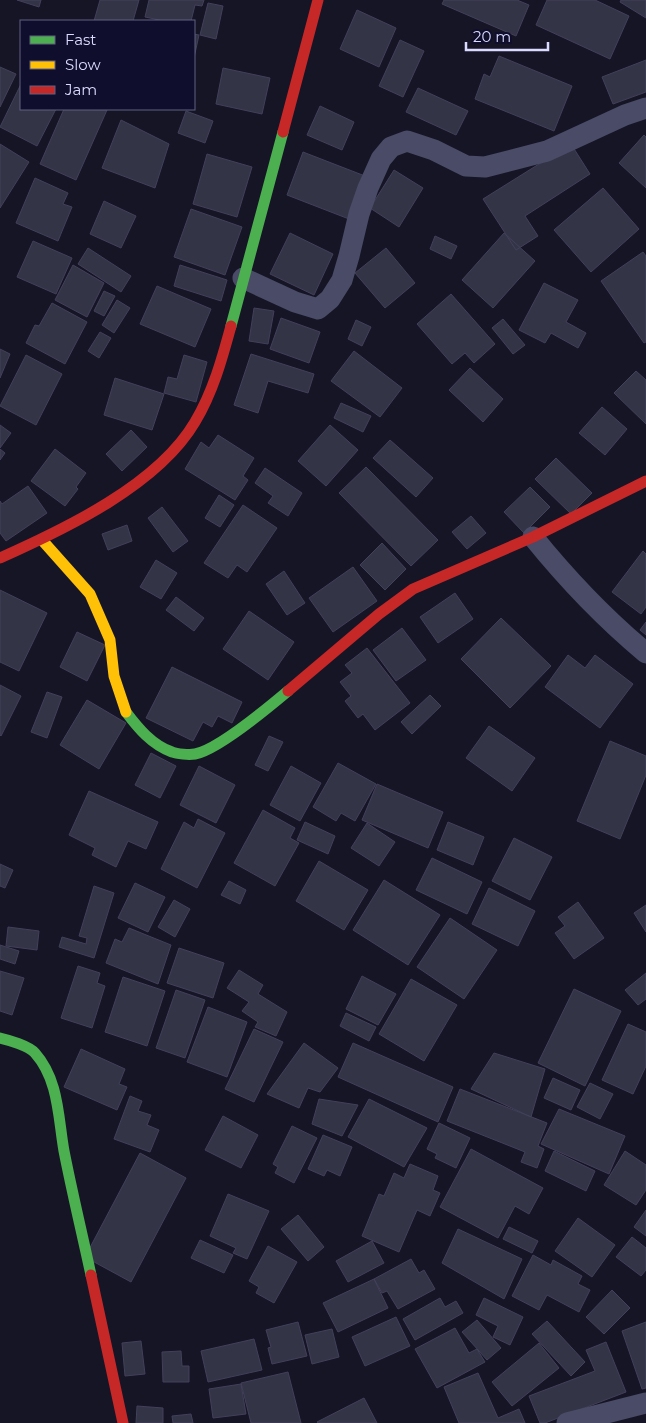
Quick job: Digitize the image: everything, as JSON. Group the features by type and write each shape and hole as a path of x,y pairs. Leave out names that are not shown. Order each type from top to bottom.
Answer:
{"street":[{"path":"0,558 42,540 95,511 157,469 183,440 203,409 228,340 318,0"},
{"path":"243,278 295,302 318,308 330,299 342,280 359,214 368,188 381,160 391,147 407,141 434,150 466,166 485,167 547,152 625,115 646,108"},
{"path":"42,540 90,594 110,640 114,676 124,710 139,729 154,743 174,753 196,754 218,744 278,699 379,614 413,588 533,537 646,481"},
{"path":"533,537 572,583 599,611 646,653"},
{"path":"0,1038 10,1040 34,1052 48,1072 56,1095 64,1150 123,1423"},
{"path":"567,1423 646,1403"}],"building":[{"path":"17,0 41,0 39,7"},
{"path":"100,0 139,0 133,20 94,20"},
{"path":"149,0 204,0 202,6 195,5 191,20 159,20 145,17"},
{"path":"444,0 517,0 529,5 516,36 442,4"},
{"path":"547,0 595,0 629,16 610,59 536,25"},
{"path":"621,0 646,0 646,18 620,2"},
{"path":"208,3 223,6 216,39 200,35"},
{"path":"357,10 396,28 379,67 340,49"},
{"path":"195,34 199,35 195,53"},
{"path":"400,40 424,51 403,97 379,86"},
{"path":"499,56 572,86 554,131 475,99 484,74 490,77"},
{"path":"646,60 646,92 613,104 602,77"},
{"path":"0,67 16,74 0,107"},
{"path":"223,68 270,78 262,114 216,104"},
{"path":"20,86 20,110 55,110 37,146 0,127"},
{"path":"418,88 468,111 456,135 406,112"},
{"path":"320,106 354,122 342,150 307,135"},
{"path":"64,110 107,110 76,180 40,164"},
{"path":"186,111 213,121 205,143 178,133"},
{"path":"121,120 169,144 155,188 102,168"},
{"path":"644,135 646,137 646,188 619,163"},
{"path":"0,144 29,162 0,208"},
{"path":"571,144 590,174 525,216 538,236 516,250 483,199"},
{"path":"303,152 365,176 349,219 287,195"},
{"path":"207,154 252,167 237,217 193,204"},
{"path":"394,170 423,188 399,227 370,208"},
{"path":"35,178 68,193 63,204 72,207 58,241 16,223"},
{"path":"603,188 639,229 591,272 554,230"},
{"path":"104,201 136,216 121,248 90,234"},
{"path":"191,209 242,227 225,275 174,257"},
{"path":"290,233 333,254 314,295 270,274"},
{"path":"504,233 535,261 493,308 462,280"},
{"path":"435,236 457,246 451,259 430,249"},
{"path":"33,241 72,258 56,294 17,277"},
{"path":"88,248 131,276 121,292 78,264"},
{"path":"386,248 415,283 385,308 355,273"},
{"path":"643,252 646,256 646,342 644,343 601,281"},
{"path":"73,265 104,283 87,317 55,300"},
{"path":"180,265 227,280 221,301 174,286"},
{"path":"544,283 578,300 566,322 586,333 578,348 551,333 545,343 519,330"},
{"path":"157,286 211,309 195,347 140,324"},
{"path":"104,291 115,296 104,316 94,311"},
{"path":"451,294 495,344 474,363 465,353 452,364 417,324"},
{"path":"117,300 130,308 114,333 102,325"},
{"path":"52,303 87,322 65,364 26,343 35,325 39,326"},
{"path":"254,308 274,311 268,344 249,341"},
{"path":"281,318 320,332 309,363 270,349"},
{"path":"503,319 525,345 513,354 492,328"},
{"path":"356,320 371,327 362,346 348,339"},
{"path":"100,332 111,338 99,358 88,351"},
{"path":"0,349 10,354 0,378"},
{"path":"354,351 402,388 380,417 331,381"},
{"path":"251,354 314,374 308,393 268,381 258,413 234,405"},
{"path":"26,355 62,374 36,425 0,406"},
{"path":"184,355 207,362 196,402 164,393 168,377 177,379"},
{"path":"470,368 503,399 483,422 449,390"},
{"path":"636,371 646,380 646,424 614,393"},
{"path":"115,378 164,394 152,430 104,415"},
{"path":"341,403 371,416 363,432 334,418"},
{"path":"602,407 627,429 605,455 579,433"},
{"path":"0,425 11,433 0,448"},
{"path":"330,425 358,450 326,486 298,461"},
{"path":"131,430 147,447 122,471 106,454"},
{"path":"218,435 254,458 243,476 248,480 235,500 185,469 201,442 209,448"},
{"path":"390,440 433,478 416,497 373,458"},
{"path":"0,449 5,453 0,460"},
{"path":"55,449 86,473 76,487 78,489 65,506 31,481"},
{"path":"556,458 592,493 571,514 535,479"},
{"path":"366,467 438,540 411,566 339,493"},
{"path":"265,468 302,493 288,516 268,503 273,496 255,483"},
{"path":"28,486 47,513 6,541 0,533 0,501 2,504"},
{"path":"530,487 550,507 524,533 504,512"},
{"path":"219,495 234,505 220,527 205,518"},
{"path":"243,505 277,528 247,572 237,565 228,578 204,563"},
{"path":"162,507 188,541 173,552 148,518"},
{"path":"471,516 486,533 467,549 452,532"},
{"path":"127,525 132,541 108,550 102,534"},
{"path":"382,543 406,569 385,590 360,565"},
{"path":"643,551 646,554 646,607 641,614 612,592"},
{"path":"156,560 177,573 161,599 140,587"},
{"path":"353,567 377,601 333,632 309,598"},
{"path":"284,571 305,603 287,615 266,584"},
{"path":"0,590 47,613 19,671 0,662"},
{"path":"455,593 473,619 438,643 420,617"},
{"path":"176,597 204,618 194,631 166,610"},
{"path":"249,611 294,642 268,680 223,649"},
{"path":"501,618 551,666 510,708 461,659"},
{"path":"646,622 646,635 640,630"},
{"path":"402,628 426,660 396,681 373,650"},
{"path":"77,632 105,645 87,681 60,667"},
{"path":"367,648 410,703 375,730 363,714 358,718 345,701 351,696 340,682 352,673 345,665"},
{"path":"568,655 585,668 595,655 633,684 600,728 545,687"},
{"path":"172,667 242,702 232,723 218,716 212,727 203,722 193,741 146,718"},
{"path":"0,685 21,696 1,736 0,735"},
{"path":"47,692 62,697 47,738 31,732"},
{"path":"430,695 441,706 412,734 401,722"},
{"path":"87,700 126,723 99,769 60,745"},
{"path":"489,726 535,758 512,791 466,758"},
{"path":"269,736 283,742 268,771 255,765"},
{"path":"610,741 646,756 646,775 620,839 577,821"},
{"path":"151,753 176,766 160,798 135,785"},
{"path":"338,763 376,784 355,821 341,813 336,821 313,807"},
{"path":"199,766 235,785 216,823 180,805"},
{"path":"291,766 321,783 300,821 270,805"},
{"path":"377,784 443,812 428,848 362,820"},
{"path":"89,791 158,822 146,849 128,841 116,867 92,855 95,848 69,835"},
{"path":"263,810 295,828 290,838 299,843 275,886 234,863"},
{"path":"198,819 225,833 197,888 161,869 184,822 194,828"},
{"path":"305,822 335,836 328,854 297,840"},
{"path":"448,822 484,837 473,865 437,850"},
{"path":"367,823 395,842 379,866 351,848"},
{"path":"514,838 552,857 530,900 492,881"},
{"path":"432,858 482,882 467,914 416,890"},
{"path":"319,861 368,890 344,930 296,901"},
{"path":"0,864 13,870 5,888 0,886"},
{"path":"384,880 440,915 408,965 353,930"},
{"path":"229,881 246,890 240,904 221,895"},
{"path":"135,883 165,897 148,932 118,918"},
{"path":"94,886 114,893 94,958 59,947 62,937 86,944 87,938 79,936"},
{"path":"489,888 535,911 518,946 472,924"},
{"path":"174,900 190,909 175,937 158,927"},
{"path":"578,902 604,938 574,959 555,933 565,926 558,917"},
{"path":"646,905 646,932 634,913"},
{"path":"450,918 497,950 464,999 417,967"},
{"path":"8,927 39,931 37,950 6,946"},
{"path":"129,928 171,945 158,984 106,963 115,939 122,942"},
{"path":"0,945 19,951 15,964 0,959"},
{"path":"179,948 224,963 213,998 167,983"},
{"path":"78,966 100,973 97,983 105,986 92,1028 61,1018"},
{"path":"239,970 263,985 258,994 287,1012 276,1036 255,1027 258,1022 242,1011 249,1002 227,988"},
{"path":"0,971 24,978 12,1015 0,1011"},
{"path":"646,973 646,999 638,1005 625,990"},
{"path":"362,976 396,994 378,1025 346,1009"},
{"path":"123,977 165,991 147,1046 105,1032"},
{"path":"411,979 457,1005 424,1061 379,1034"},
{"path":"574,989 621,1011 585,1086 538,1063"},
{"path":"176,990 205,1000 185,1058 156,1048"},
{"path":"208,1007 247,1022 227,1077 187,1062"},
{"path":"346,1013 376,1027 369,1041 340,1026"},
{"path":"628,1024 646,1032 646,1066 633,1094 602,1080"},
{"path":"254,1029 283,1042 254,1102 225,1089"},
{"path":"304,1043 338,1068 320,1092 308,1088 299,1108 267,1094"},
{"path":"353,1043 453,1087 438,1122 338,1077"},
{"path":"81,1049 125,1069 119,1084 127,1087 117,1110 64,1087"},
{"path":"494,1053 545,1069 531,1117 471,1089"},
{"path":"553,1078 580,1090 571,1110 544,1098"},
{"path":"590,1083 613,1094 600,1119 577,1107"},
{"path":"460,1089 547,1123 538,1146 544,1149 537,1168 521,1162 525,1152 447,1121"},
{"path":"130,1096 142,1101 138,1111 151,1115 147,1125 159,1130 150,1152 114,1139"},
{"path":"319,1099 358,1105 342,1136 312,1124"},
{"path":"369,1099 427,1128 404,1167 348,1137"},
{"path":"559,1109 625,1136 609,1174 541,1144"},
{"path":"223,1116 258,1135 241,1168 205,1150"},
{"path":"439,1123 470,1138 456,1168 435,1158 437,1154 427,1149"},
{"path":"292,1126 317,1138 294,1183 275,1173 278,1167 273,1164"},
{"path":"323,1135 352,1147 340,1176 327,1170 324,1176 308,1169"},
{"path":"471,1149 543,1188 529,1214 515,1206 498,1238 440,1207"},
{"path":"554,1151 595,1171 586,1191 545,1171"},
{"path":"625,1151 646,1165 646,1190 636,1205 604,1185"},
{"path":"140,1153 186,1178 131,1282 85,1257"},
{"path":"410,1164 438,1176 433,1190 440,1193 430,1216 417,1210 399,1252 362,1236 379,1194 384,1196 394,1173 404,1178"},
{"path":"228,1194 269,1211 247,1259 233,1253 236,1248 210,1236"},
{"path":"646,1210 646,1236 634,1227"},
{"path":"298,1215 324,1247 308,1261 281,1229"},
{"path":"578,1218 615,1245 592,1277 555,1251"},
{"path":"509,1227 538,1241 532,1253 503,1239"},
{"path":"458,1229 522,1259 504,1299 442,1263"},
{"path":"632,1237 646,1248 646,1270 641,1276 616,1257"},
{"path":"200,1240 233,1255 224,1273 191,1258"},
{"path":"372,1241 384,1263 348,1282 336,1261"},
{"path":"268,1246 297,1262 274,1303 256,1293 259,1287 249,1281"},
{"path":"533,1255 551,1265 553,1260 582,1276 578,1284 590,1290 579,1312 547,1295 539,1310 512,1296"},
{"path":"411,1259 419,1273 424,1270 435,1289 398,1309 387,1291 382,1293 374,1279"},
{"path":"374,1279 388,1308 338,1332 323,1303"},
{"path":"612,1290 630,1308 604,1334 586,1317"},
{"path":"440,1298 445,1307 456,1301 463,1313 415,1340 403,1319"},
{"path":"484,1298 523,1317 510,1345 493,1337 498,1326 476,1315"},
{"path":"396,1317 410,1346 365,1366 352,1337"},
{"path":"477,1320 501,1348 487,1360 462,1332"},
{"path":"547,1321 585,1362 571,1376 532,1334"},
{"path":"298,1322 307,1356 272,1364 268,1348 271,1347 266,1330"},
{"path":"646,1322 646,1388 642,1389 622,1331"},
{"path":"455,1328 469,1353 477,1349 485,1362 437,1388 415,1349"},
{"path":"332,1329 339,1357 312,1364 305,1335"},
{"path":"254,1339 262,1370 208,1382 201,1351"},
{"path":"141,1341 145,1374 125,1376 122,1343"},
{"path":"606,1342 626,1392 545,1423 540,1423 529,1396 595,1371 586,1350"},
{"path":"539,1343 559,1368 512,1406 492,1382"},
{"path":"181,1351 182,1366 189,1366 189,1382 163,1382 162,1352"},
{"path":"288,1372 301,1423 251,1423 241,1383"},
{"path":"478,1373 498,1418 519,1409 525,1423 459,1423 444,1387"},
{"path":"241,1384 246,1414 213,1418 209,1389"},
{"path":"364,1398 377,1423 317,1422"},
{"path":"137,1406 163,1408 163,1423 136,1423"},
{"path":"191,1414 193,1423 173,1423 172,1416"}],"traffic: fast":[{"path":"231,326 283,132"},
{"path":"126,712 141,730 158,745 174,753 195,754 205,751 229,737 288,691"},
{"path":"0,1038 32,1050 49,1075 56,1099 64,1151 91,1275"}],"traffic: slow":[{"path":"42,540 90,594 110,640 114,676 126,712"}],"traffic: jam":[{"path":"283,132 318,0"},
{"path":"0,558 81,519 108,503 158,466 179,445 195,422 207,399 231,326"},
{"path":"288,691 379,614 413,589 533,537 646,481"},
{"path":"91,1275 123,1423"}]}
